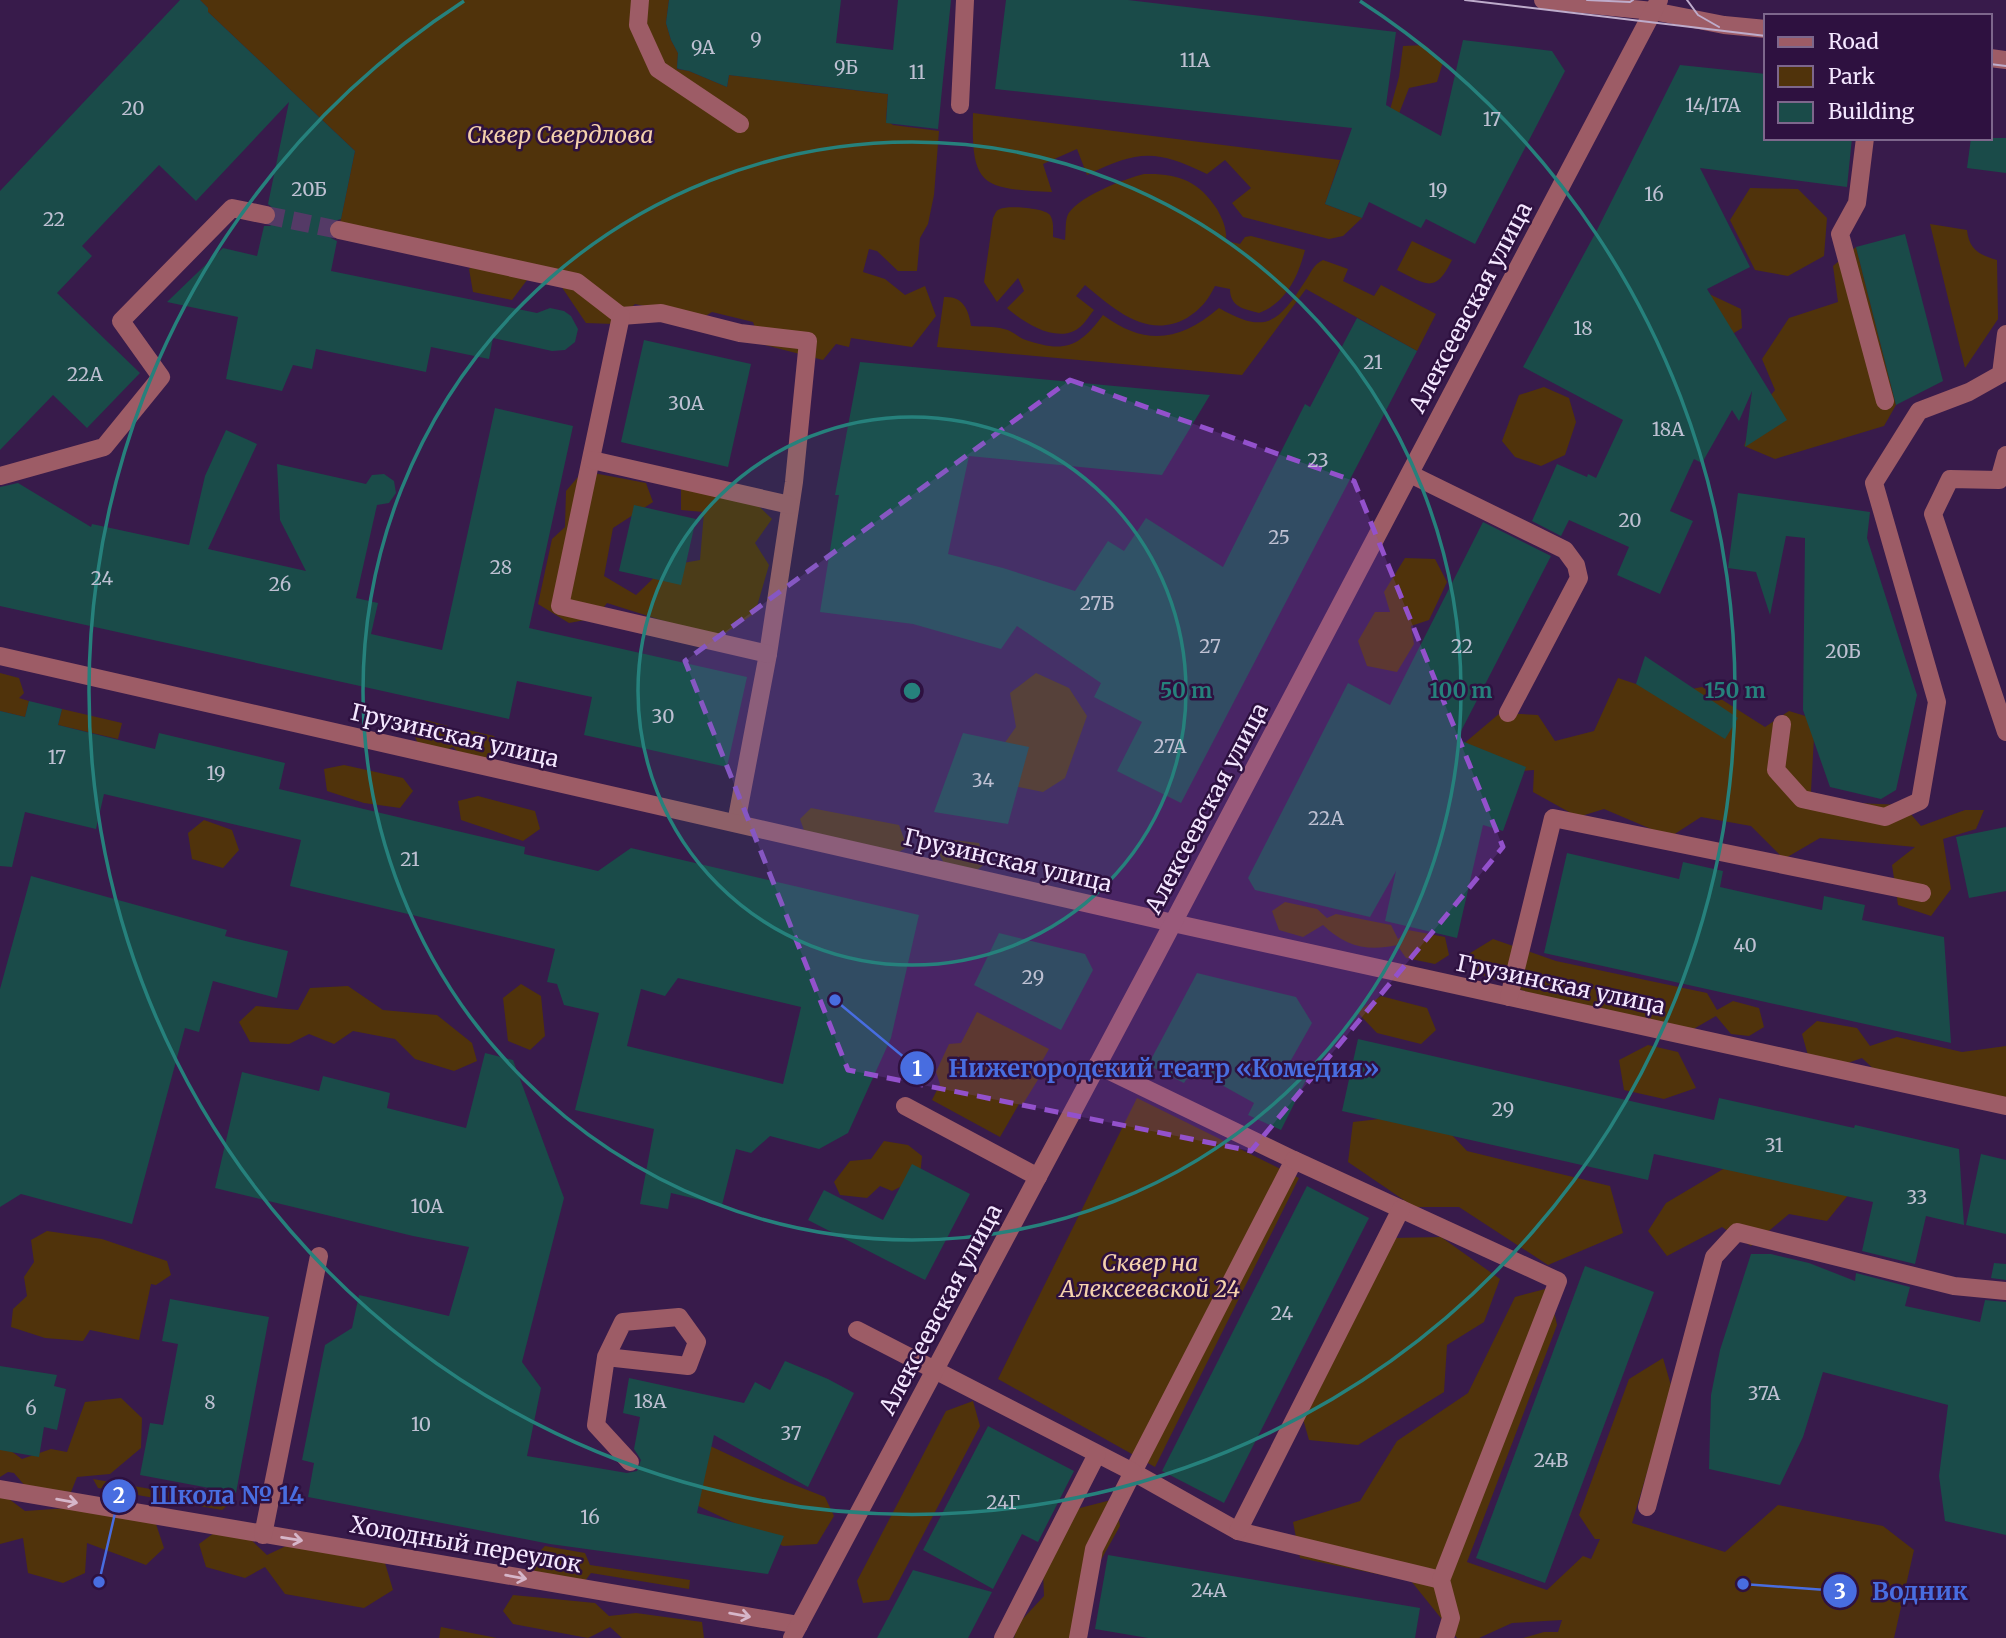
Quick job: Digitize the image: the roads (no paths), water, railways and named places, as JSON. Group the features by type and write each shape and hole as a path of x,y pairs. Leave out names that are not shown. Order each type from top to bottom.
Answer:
{"street":[{"path":"640,0 638,24 658,69 740,124"},
{"path":"960,105 965,0"},
{"path":"1543,0 1656,6 1724,25 1764,29"},
{"name":"Алексеевская улица","path":"796,1631 1656,6"},
{"path":"1865,140 1857,203 1840,234 1885,401"},
{"path":"0,476 104,447 161,377 121,321 232,208 266,215"},
{"path":"339,230 577,282 621,316 661,313 740,333 808,341 790,505 768,654 736,822"},
{"path":"621,316 560,606 768,654"},
{"path":"1782,724 1776,770 1802,799 1885,817 1920,801 1937,702 1874,483 1919,411 1969,392 2001,374 2006,334"},
{"path":"2006,455 2003,481 1950,479 1933,513 2006,732"},
{"path":"592,460 790,505"},
{"path":"1410,474 1565,550 1576,565 1579,578 1508,713"},
{"name":"Грузинская улица","path":"0,656 1172,923 2006,1106"},
{"path":"1509,997 1553,818 1922,893"},
{"path":"1097,1065 1294,1160 1558,1281 1441,1580 1451,1618 1445,1638"},
{"path":"905,1106 1038,1177"},
{"path":"1078,1638 1094,1549 1294,1160"},
{"path":"1238,1531 1401,1209"},
{"path":"1647,1507 1714,1256 1737,1232 1954,1286 2006,1291"},
{"path":"263,1535 318,1256"},
{"path":"606,1357 688,1366 697,1342 679,1317 623,1322 606,1357 596,1425 630,1462"},
{"path":"857,1330 1133,1472 1238,1531 1441,1580"},
{"path":"1003,1638 1097,1454"},
{"name":"Холодный переулок","path":"0,1489 796,1631"}],"tunnel":[{"path":"266,215 339,230"}],"tram line":[{"path":"1465,0 1764,36"},
{"path":"1587,0 1633,0"},
{"path":"1687,0 1698,15 1719,27"},
{"path":"1992,64 2006,66"}],"place":[{"name":"Нижегородский театр «Комедия»","path":"835,1000"},
{"name":"Школа № 14","path":"99,1582"},
{"name":"Водник","path":"1743,1584"}],"park label":[{"name":"Сквер Свердлова","path":"560,134"},
{"name":"Сквер на Алексеевской 24","path":"1150,1275"}]}
